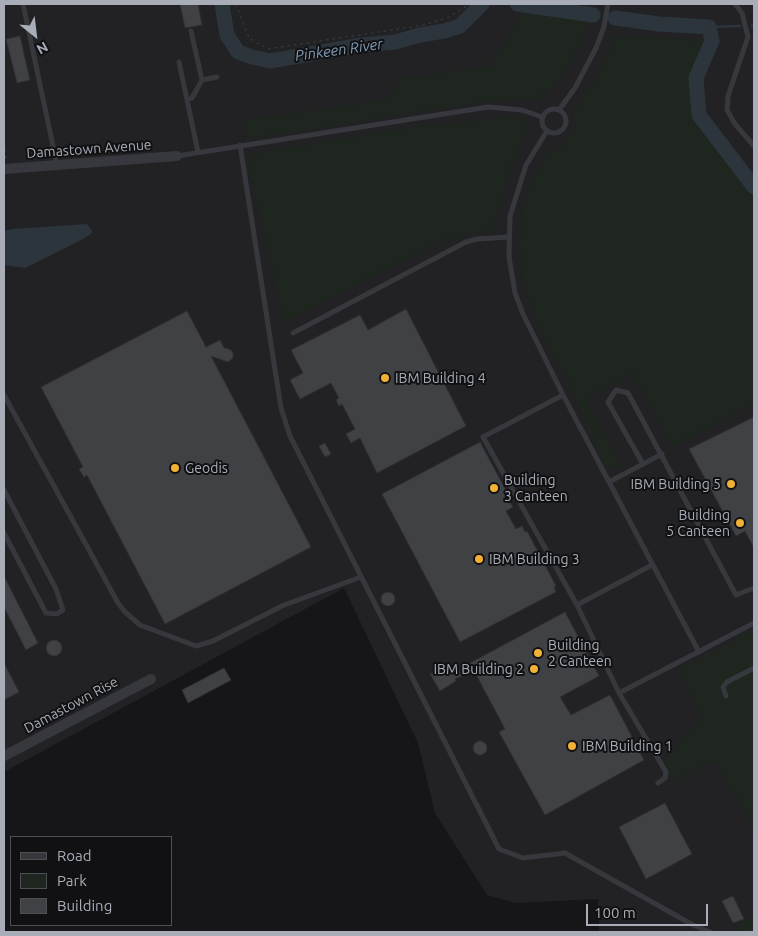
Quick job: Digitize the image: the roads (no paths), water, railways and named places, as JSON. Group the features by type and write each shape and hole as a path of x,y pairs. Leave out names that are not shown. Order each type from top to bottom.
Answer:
{"street":[{"name":"Damastown Avenue","path":"4,169 177,156"},
{"name":"Damastown Rise","path":"4,756 151,679"}],"lane":[{"path":"23,4 58,165"},
{"path":"559,110 575,88 596,48 604,27 608,4"},
{"path":"735,4 742,13 748,37 728,96 727,110 735,124 754,146"},
{"path":"187,99 192,98 202,80 191,31"},
{"path":"179,62 198,152"},
{"path":"202,80 217,77"},
{"path":"177,156 488,107 522,110 542,117"},
{"path":"551,109 559,110 564,116 564,127 555,133 548,131 542,125 542,117 544,113 551,109"},
{"path":"548,131 526,165 512,208 509,256 515,293 526,322 563,395 698,652"},
{"path":"240,146 281,408 290,436 499,848 523,858 565,853 693,925 710,932"},
{"path":"293,333 466,242 476,239 509,237"},
{"path":"643,464 608,402 616,390 628,393 736,595 754,588"},
{"path":"4,395 118,603 140,625 196,646 213,641 284,605 362,577"},
{"path":"563,395 483,436 577,605 619,693 666,772 665,778 658,783"},
{"path":"609,482 662,454"},
{"path":"4,490 56,589 63,610 57,614 46,613 4,533"},
{"path":"577,605 652,565"},
{"path":"619,693 754,623"},
{"path":"726,696 723,687 727,682 754,668"}],"waterway":[{"name":"Pinkeen River","path":"222,4 227,35 238,52 270,61 362,45 395,42 444,31 460,26 482,4"},
{"name":"Pinkeen River","path":"517,4 593,15"},
{"name":"Pinkeen River","path":"615,18 659,24 709,27 712,41 696,78 699,115 754,187"},
{"path":"709,27 740,26"}],"place":[{"name":"IBM Building 4","path":"385,378"},
{"name":"Geodis","path":"175,468"},
{"name":"IBM Building 5","path":"731,484"},
{"name":"Building 3 Canteen","path":"494,488"},
{"name":"Building 5 Canteen","path":"740,523"},
{"name":"IBM Building 3","path":"479,559"},
{"name":"Building 2 Canteen","path":"538,653"},
{"name":"IBM Building 2","path":"534,669"},
{"name":"IBM Building 1","path":"572,746"}]}
